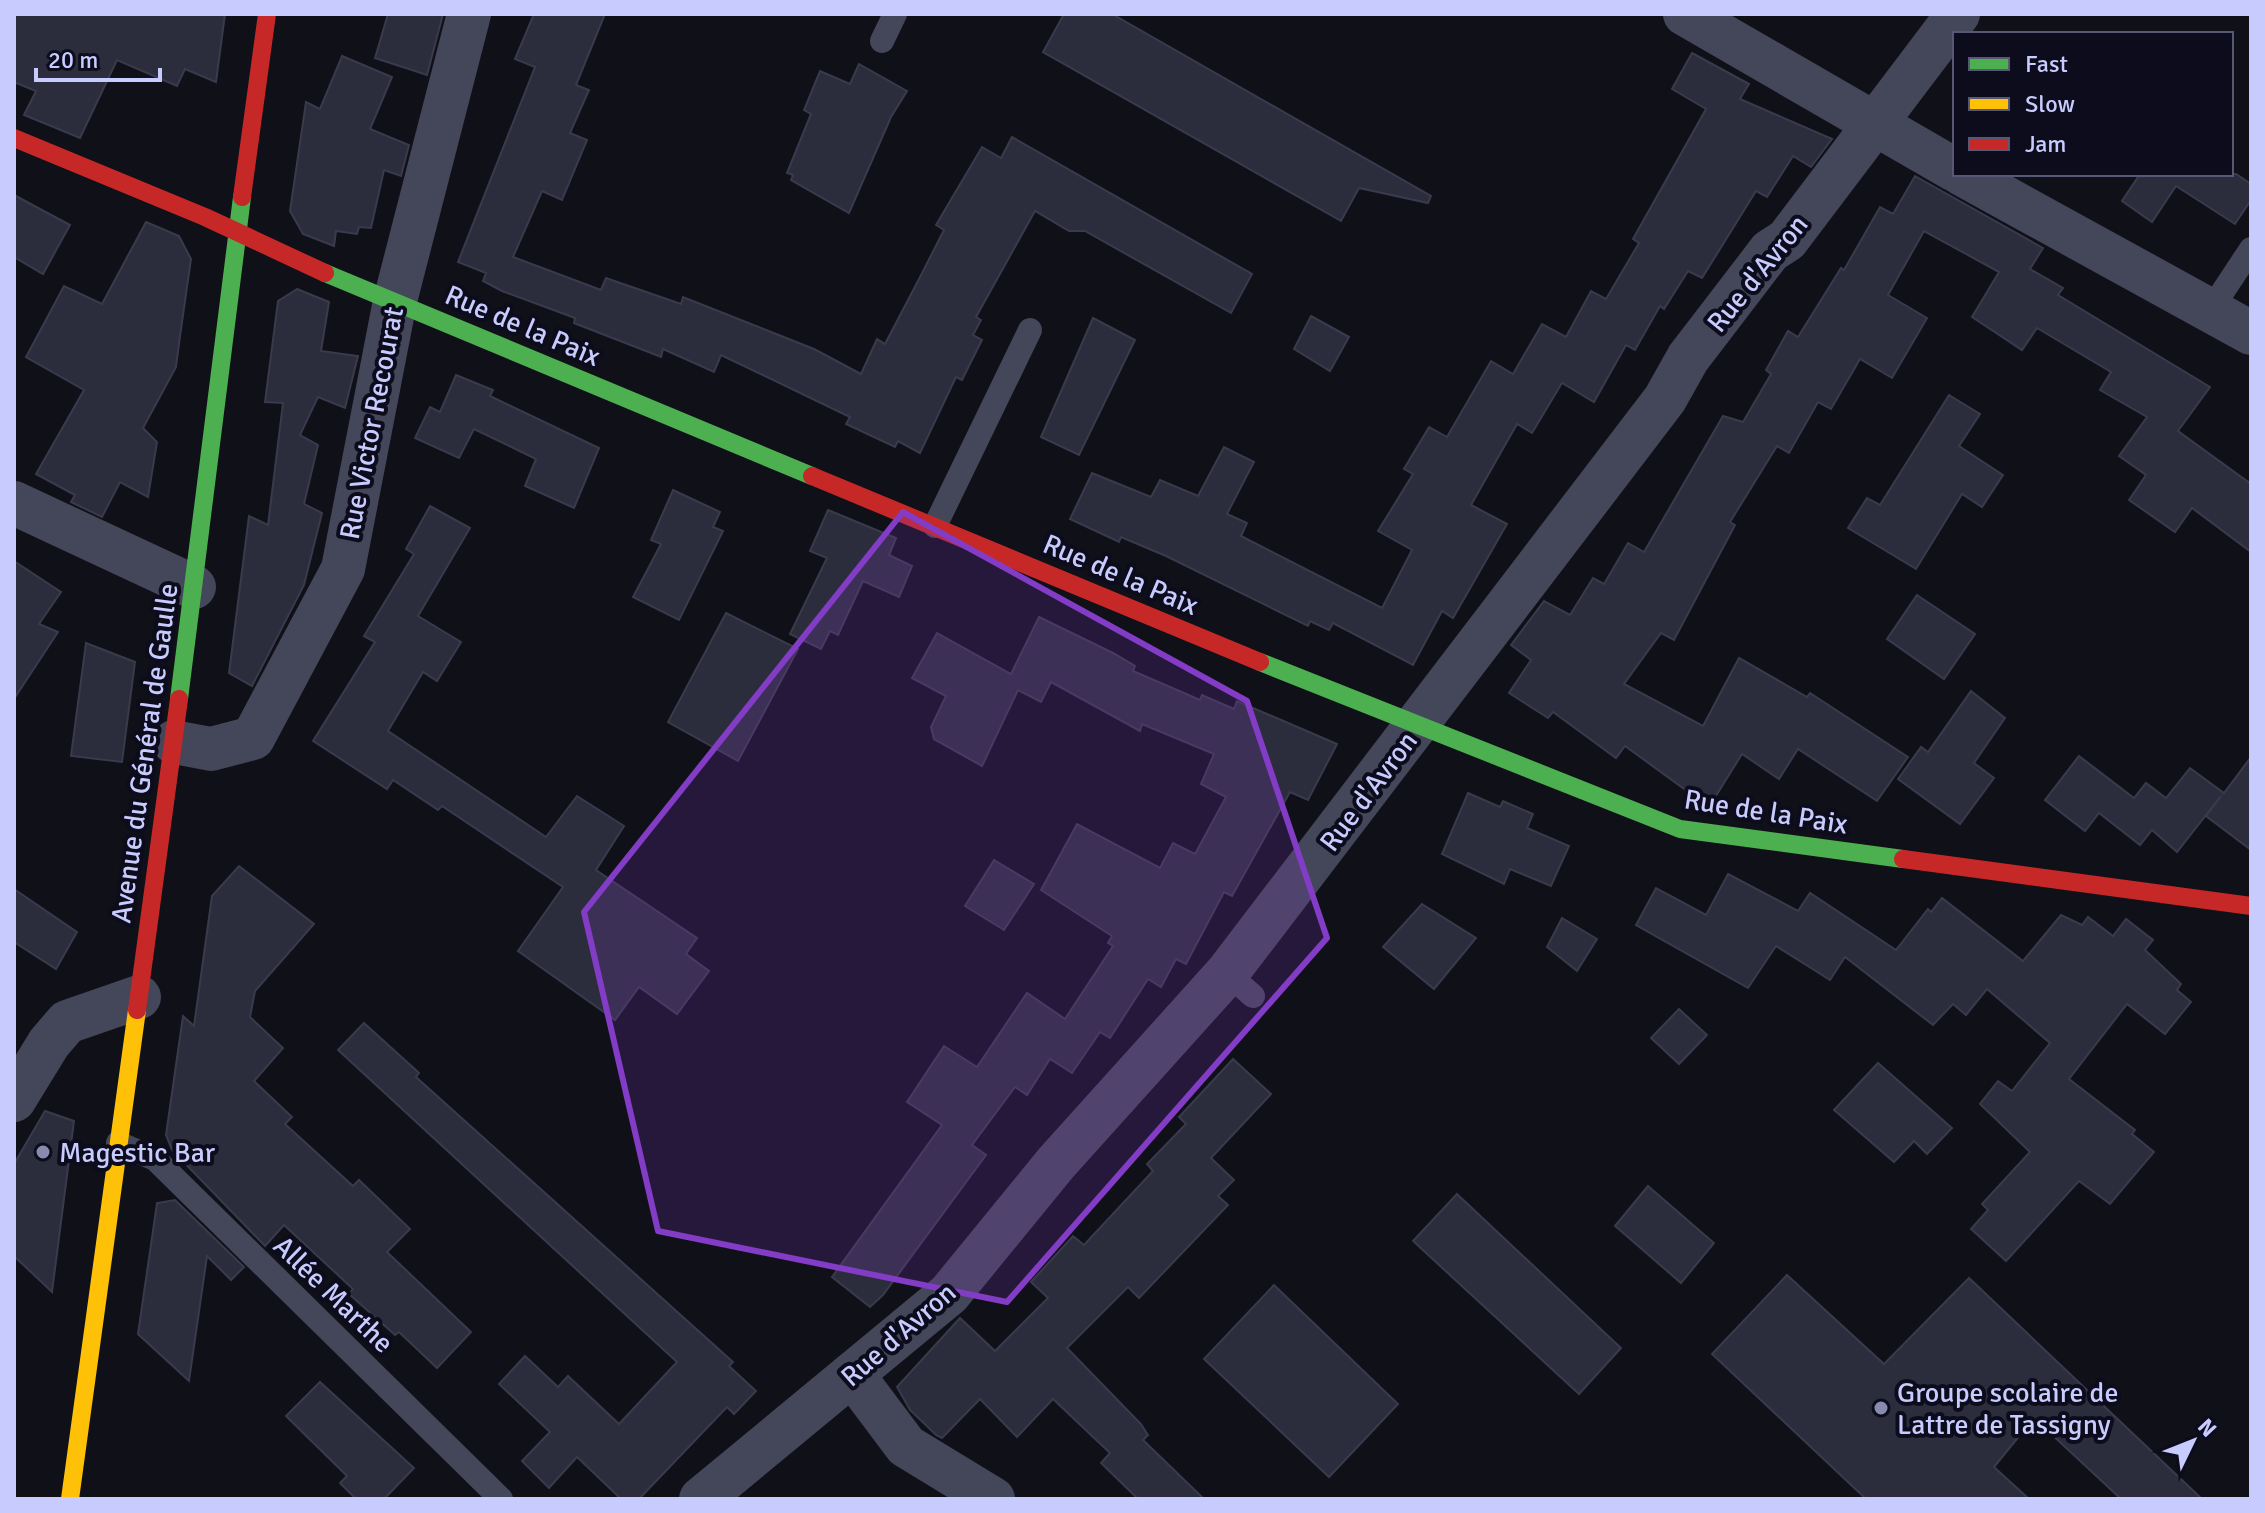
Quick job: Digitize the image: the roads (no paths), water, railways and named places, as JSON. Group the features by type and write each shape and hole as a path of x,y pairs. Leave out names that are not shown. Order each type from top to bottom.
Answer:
{"street":[{"name":"Avenue du Général de Gaulle","path":"70,1499 174,742 238,234 241,184 267,14"},
{"name":"Rue Victor Recourat","path":"174,742 211,749 253,738 343,569 395,301 469,14"},
{"path":"1685,14 1953,169"},
{"name":"Rue d'Avron","path":"701,1499 949,1294 1056,1163 1240,985 1416,727 1665,399 1688,358 1761,263 1787,240 1854,146 1875,125 1958,14"},
{"name":"Rue de la Paix","path":"14,138 395,301 1416,727 1680,829 2251,906"},
{"path":"1966,176 2251,333"},
{"path":"14,503 194,587"},
{"path":"14,1100 49,1043 67,1022 139,997"},
{"path":"852,1374 906,1446 993,1499"}],"lane":[{"path":"882,41 895,14"},
{"path":"2210,311 2251,249"},
{"path":"935,526 1030,330"},
{"name":"Allée Marthe","path":"118,1143 155,1159 501,1499"}],"place":[{"name":"Magestic Bar","path":"43,1152"},
{"name":"Groupe scolaire de Lattre de Tassigny","path":"1881,1408"}]}
